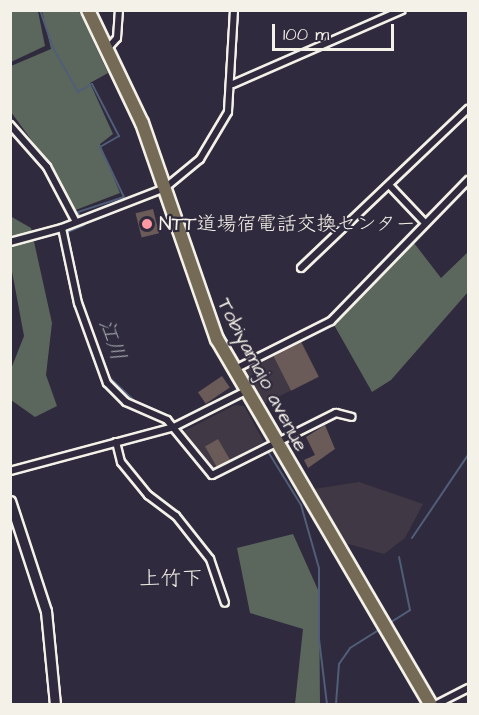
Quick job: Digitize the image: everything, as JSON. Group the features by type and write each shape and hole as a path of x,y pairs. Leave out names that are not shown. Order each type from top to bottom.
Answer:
{"highway":[{"name":"Tobiyamajo avenue","path":"88,10 108,48 165,188 199,296 234,370 274,443 429,705"}],"street":[{"path":"108,48 117,38 119,10"},
{"path":"10,242 62,228 75,220 165,188 219,135 234,84 234,10"},
{"path":"234,84 402,10"},
{"path":"301,268 390,186 468,109"},
{"path":"462,116 468,122"},
{"path":"10,125 47,167 75,220"},
{"path":"234,370 331,321 468,180"},
{"path":"390,186 425,223"},
{"path":"62,228 78,303 107,383 126,402 174,427 212,476 336,413 352,417"},
{"path":"10,471 174,427 246,391"},
{"path":"116,442 121,462 148,495 176,516 210,559 225,603"},
{"path":"10,501 46,611 55,705"},
{"path":"437,705 468,688"}],"shaded area":[{"path":"301,340 319,377 262,404 244,368"},
{"path":"235,405 244,406 264,442 213,469 184,431"},
{"path":"359,482 423,504 405,538 384,554 345,543 314,489"}],"green space":[{"path":"10,11 38,11 45,46 11,62"},
{"path":"42,11 79,11 108,73 90,83 113,134 100,144 120,193 73,211 51,167 11,112 11,66 51,49"},
{"path":"10,216 31,228 52,323 46,375 57,406 35,417 11,400 11,369 24,336 11,266"},
{"path":"414,243 441,278 468,252 468,292 391,380 372,392 329,316"},
{"path":"293,534 319,592 320,704 295,704 303,629 250,613 237,548"}],"building":[{"name":"NTT道場宿電話交換センター","path":"153,209 159,233 142,238 136,213"},
{"path":"301,342 319,377 291,391 273,356"},
{"path":"222,376 230,388 206,404 198,392"},
{"path":"325,425 335,449 308,468 304,460 315,455 306,437"},
{"path":"218,439 230,460 217,467 205,446"}],"waterway":[{"name":"江川","path":"40,10 53,48 78,92 92,84 119,136 100,147 124,197 78,212 84,225 64,234"},
{"name":"江川","path":"78,288 96,346"},
{"name":"江川","path":"103,362 109,377 135,401 169,416 201,457"},
{"name":"江川","path":"267,450 301,505 319,568 319,639 327,704"},
{"path":"412,538 468,455"},
{"path":"388,624 410,610 399,557"},
{"path":"336,704 339,664 350,648 380,629"}],"place":[{"name":"NTT道場宿電話交換センター","path":"147,224"}],"district":[{"name":"上竹下","path":"171,579"}]}
